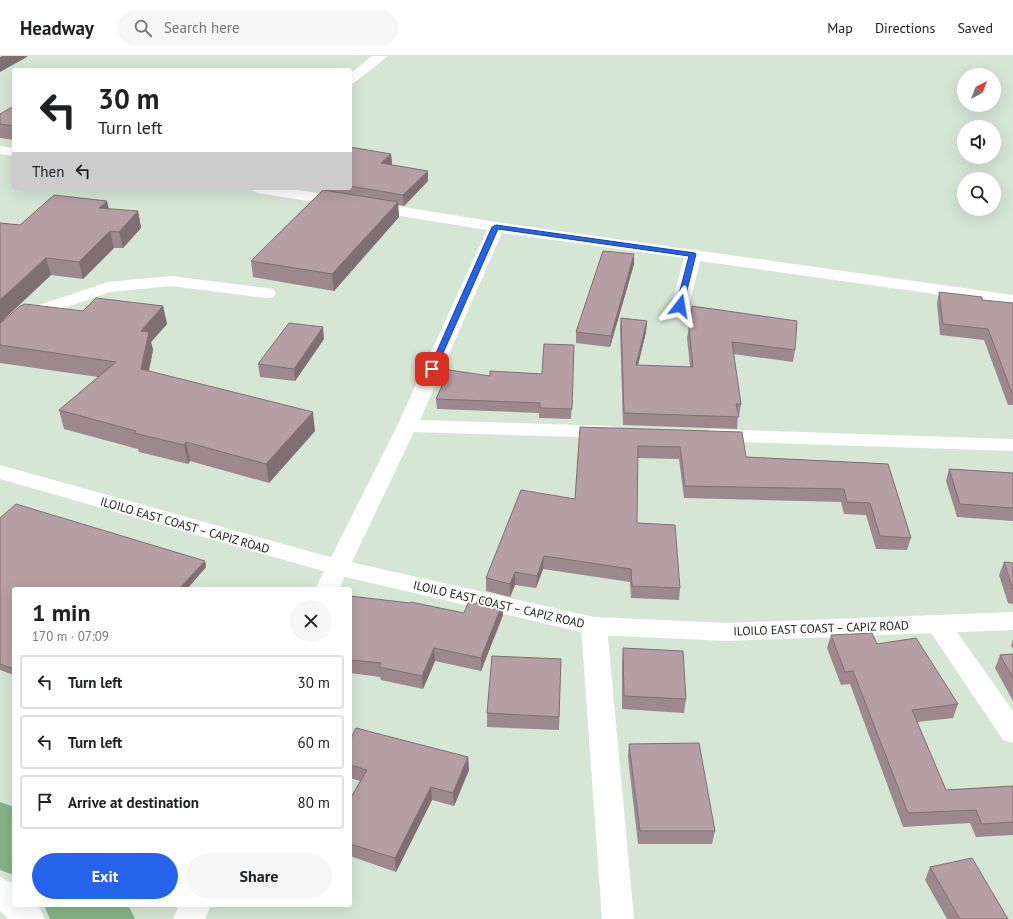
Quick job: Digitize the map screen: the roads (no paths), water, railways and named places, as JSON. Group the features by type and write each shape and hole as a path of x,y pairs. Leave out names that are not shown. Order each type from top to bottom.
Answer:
{"street":[{"path":"352,79 360,73 369,63 382,56"},
{"path":"0,150 12,152"},
{"path":"270,190 496,227 1013,300"},
{"path":"328,587 336,567 407,426 496,227"},
{"path":"680,306 693,254"},
{"path":"0,335 18,318 108,286 171,281 267,293"},
{"path":"407,426 630,433"},
{"path":"694,435 1013,445"},
{"name":"ILOILO EAST COAST – CAPIZ ROAD","path":"0,472 336,567 594,626 728,632 1013,621"},
{"path":"938,624 1013,732"},
{"path":"594,626 618,919"},
{"path":"0,891 12,903"},
{"path":"16,907 29,919"},
{"path":"189,919 194,907"}],"waterway":[{"path":"0,832 12,842"},
{"path":"83,907 97,919"}]}
